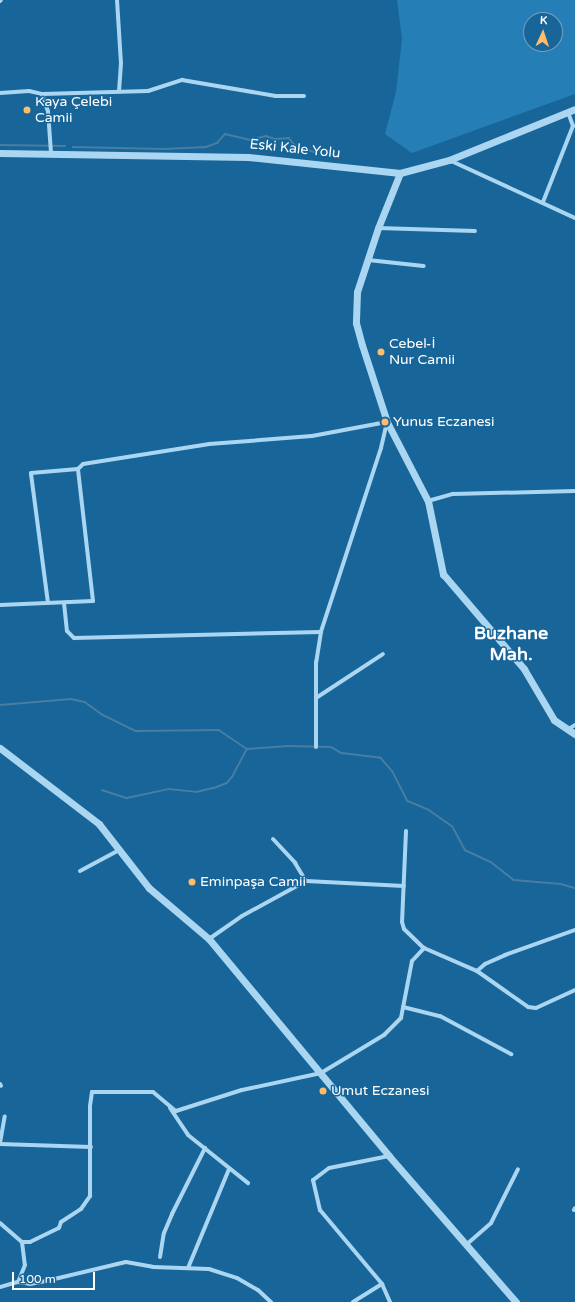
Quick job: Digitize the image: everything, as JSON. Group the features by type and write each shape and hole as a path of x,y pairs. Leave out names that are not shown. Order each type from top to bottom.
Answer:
{"street":[{"path":"116,0 121,63 119,90"},
{"path":"0,93 29,91 42,94 119,90 148,91 182,80 276,96 304,96"},
{"path":"42,94 48,111 51,151"},
{"name":"Eski Kale Yolu","path":"0,152 51,151 248,157 400,173 449,160 575,109"},
{"path":"543,202 574,126 568,112"},
{"path":"449,160 575,218"},
{"path":"400,173 378,228 357,292 356,323 387,422 428,501 443,574 524,669 554,720 572,732 575,725"},
{"path":"378,228 475,231"},
{"path":"368,260 424,266"},
{"path":"0,604 64,604 93,601 78,470 83,464 178,449 256,439 312,436 387,422"},
{"path":"316,747 316,662 321,632 381,448 387,422"},
{"path":"48,603 31,473 78,470"},
{"path":"428,501 453,494 575,491"},
{"path":"64,604 67,631 74,638 321,632"},
{"path":"316,698 383,654"},
{"path":"0,748 99,824 149,888 209,939 389,1156 516,1302"},
{"path":"406,831 404,928 424,948 477,971 528,1007 536,1008 575,990"},
{"path":"274,839 296,863 306,881"},
{"path":"80,871 119,850"},
{"path":"209,939 242,916 306,881 404,886"},
{"path":"477,971 484,964 505,955 575,930"},
{"path":"170,1108 176,1111 185,1109 242,1090 321,1073 384,1035 401,1018 412,961 424,948"},
{"path":"403,1007 440,1016 511,1054"},
{"path":"0,1223 22,1242 30,1242 59,1228 61,1222 81,1209 90,1196 90,1106 92,1092 153,1092 170,1108 188,1135 248,1183"},
{"path":"5,1116 0,1144 90,1147"},
{"path":"160,1257 164,1233 205,1148"},
{"path":"389,1156 328,1168 313,1180 320,1210 382,1284 390,1302"},
{"path":"188,1268 229,1168"},
{"path":"467,1244 491,1223 518,1170"},
{"path":"18,1282 25,1265 22,1242"},
{"path":"0,1287 18,1282 36,1283 126,1262 153,1267 209,1269 237,1278 258,1290 271,1302"},
{"path":"353,1302 382,1284"}],"shaded area":[{"path":"397,0 575,0 575,94 412,153 385,134 396,92 402,39"}],"waterway":[{"path":"73,147 164,149 206,147 217,143 225,134 251,140 266,136 275,139 289,138 296,146 317,153"},
{"path":"0,145 65,146"},
{"path":"0,705 71,699 85,702 103,715 136,731 219,730 247,749 288,746 331,747 342,753 381,758 393,772 408,801 429,810 453,827 465,850 491,862 514,880 561,884 575,888"},
{"path":"102,790 127,798 169,789 196,792 214,788 227,783 232,777 247,749"}],"place":[{"name":"Kaya Çelebi Camii","path":"27,110"},
{"name":"Cebel-İ Nur Camii","path":"381,352"},
{"name":"Yunus Eczanesi","path":"385,422"},
{"name":"Eminpaşa Camii","path":"192,882"},
{"name":"Umut Eczanesi","path":"323,1091"}],"district":[{"name":"Buzhane Mah.","path":"511,644"}]}
